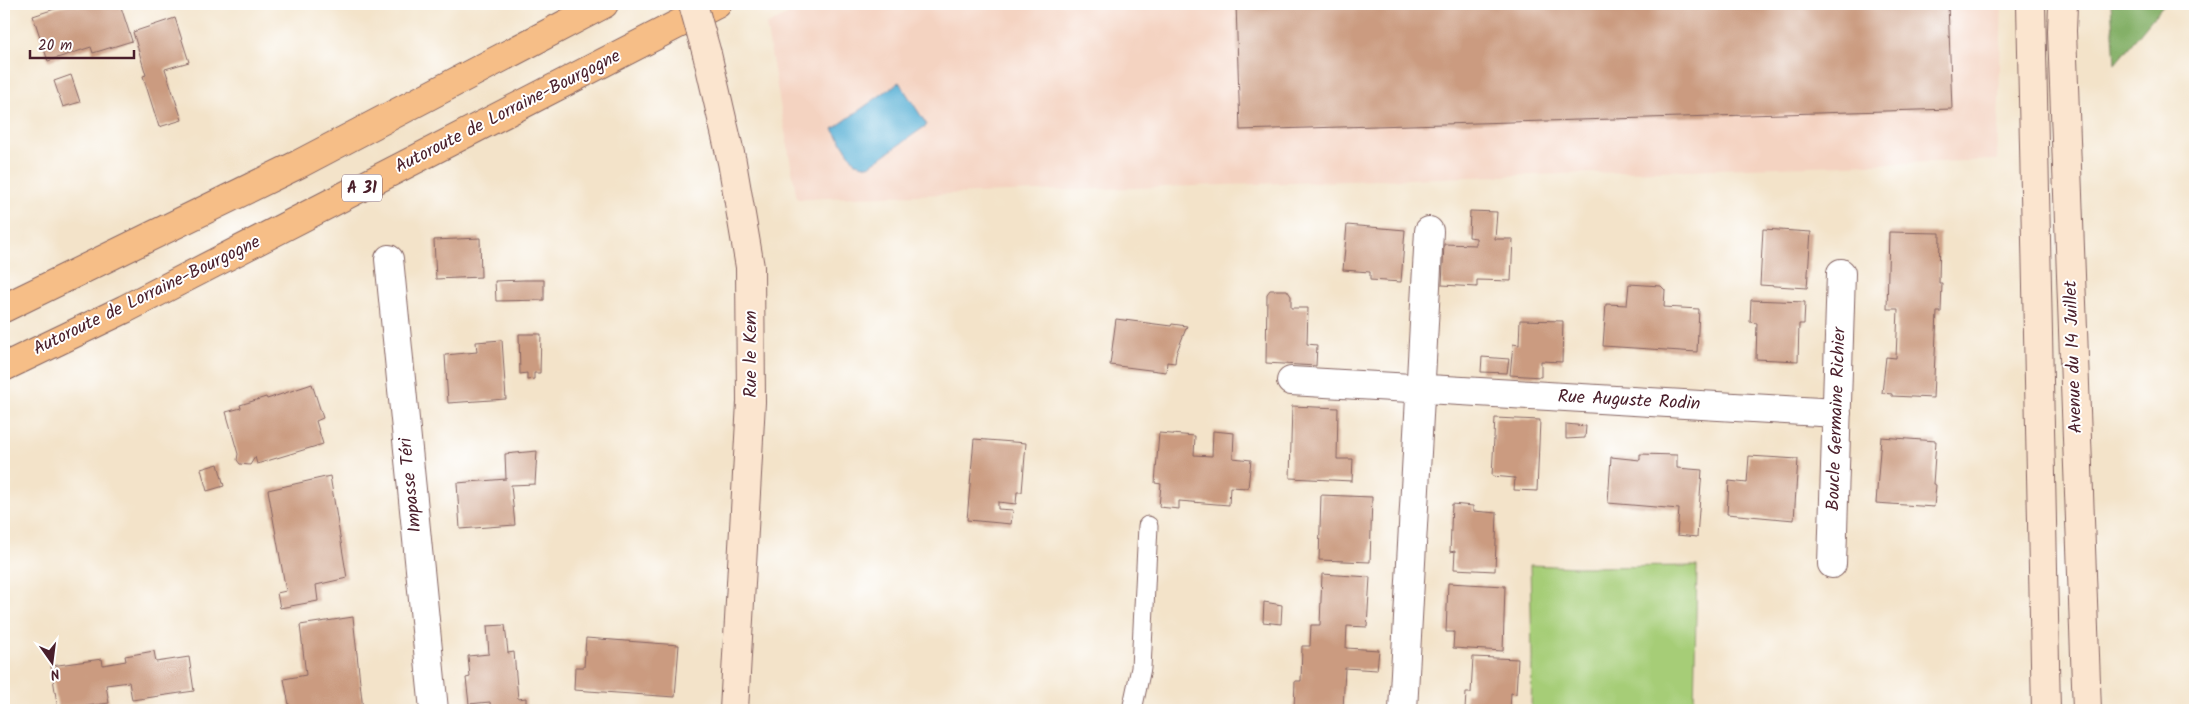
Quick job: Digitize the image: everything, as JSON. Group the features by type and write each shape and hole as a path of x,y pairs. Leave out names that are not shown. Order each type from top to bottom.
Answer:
{"highway":[{"path":"4,308 299,164 604,4"},
{"name":"Autoroute de Lorraine-Bourgogne","path":"4,367 204,269 717,4"}],"main road":[{"name":"Rue le Kem","path":"693,4 707,54 732,162 750,267 751,402 734,710"},
{"name":"Avenue du 14 Juillet","path":"2031,4 2046,710"},
{"name":"Avenue du 14 Juillet","path":"2062,4 2087,710"}],"street":[{"path":"1402,710 1429,231"},
{"name":"Impasse Téri","path":"389,259 434,710"},
{"name":"Boucle Germaine Richier","path":"1832,564 1841,273"},
{"name":"Rue Auguste Rodin","path":"1291,381 1837,414"}],"lane":[{"path":"1132,710 1141,668 1148,526"}],"shaded area":[{"path":"809,4 2002,4 1997,160 797,199 766,25"}],"green space":[{"path":"2111,4 2164,4 2115,64"},
{"path":"1530,565 1579,567 1697,566 1694,710 1531,710"}],"water":[{"path":"899,82 927,125 869,166 855,163 833,129"}],"building":[{"path":"70,4 77,4 78,7 89,4 120,4 132,41 93,53 91,47 48,61 33,16"},
{"path":"1236,4 1948,4 1952,109 1240,130"},
{"path":"175,18 189,62 165,69 182,120 159,127 143,76 146,75 133,32"},
{"path":"71,75 80,102 63,107 54,81"},
{"path":"1470,211 1497,212 1495,239 1513,239 1511,281 1477,280 1477,287 1442,285 1444,244 1476,245 1476,238 1469,237"},
{"path":"1347,225 1405,230 1401,282 1370,280 1370,272 1343,270"},
{"path":"1763,229 1811,232 1807,288 1760,285"},
{"path":"1889,232 1940,233 1939,283 1942,283 1941,312 1937,312 1933,398 1892,396 1892,394 1882,393 1886,357 1896,358 1898,309 1887,309"},
{"path":"480,238 481,277 436,279 434,240"},
{"path":"544,280 544,300 496,301 495,281"},
{"path":"1629,284 1661,286 1665,290 1664,307 1699,309 1697,352 1603,346 1606,304 1627,305"},
{"path":"1270,290 1287,290 1291,296 1291,308 1308,308 1307,344 1317,345 1316,366 1266,363 1267,294"},
{"path":"1751,300 1805,302 1804,324 1799,324 1798,361 1756,359 1757,323 1750,322"},
{"path":"1116,319 1171,326 1172,324 1187,326 1176,354 1175,363 1167,362 1166,372 1110,365"},
{"path":"1520,320 1563,321 1562,362 1541,361 1541,377 1510,375 1513,344 1519,345"},
{"path":"519,334 541,334 540,373 534,373 534,379 527,380 527,373 520,374"},
{"path":"502,340 506,399 448,403 445,355 477,352 476,342"},
{"path":"1482,357 1509,359 1507,373 1481,372"},
{"path":"312,384 323,418 316,421 323,444 257,464 255,457 250,465 240,464 237,460 238,454 226,412 241,408 240,405 266,397 267,399"},
{"path":"1292,406 1338,408 1337,459 1353,459 1352,481 1290,478"},
{"path":"1495,418 1540,420 1537,491 1514,490 1515,478 1492,476"},
{"path":"1566,424 1586,426 1585,438 1566,439"},
{"path":"1213,431 1234,433 1233,458 1251,460 1248,488 1230,487 1229,505 1179,501 1179,509 1159,507 1161,484 1155,483 1159,433 1195,436 1194,455 1212,456"},
{"path":"1881,437 1936,441 1933,484 1936,485 1934,507 1876,503"},
{"path":"974,439 1026,443 1022,492 1017,492 1016,504 998,502 998,509 1013,510 1011,524 967,520"},
{"path":"537,451 535,484 511,485 515,525 460,529 457,483 506,479 505,454"},
{"path":"1640,454 1677,455 1677,468 1702,470 1697,537 1677,535 1679,509 1608,503 1611,457 1640,460"},
{"path":"1749,456 1798,459 1794,520 1727,514 1729,481 1747,483"},
{"path":"218,464 224,486 207,491 201,469"},
{"path":"330,476 347,578 316,585 318,601 280,608 277,593 286,591 268,490"},
{"path":"1321,495 1372,497 1370,562 1319,560"},
{"path":"1452,504 1473,506 1473,511 1497,513 1495,571 1454,569 1455,551 1450,552"},
{"path":"1322,574 1370,577 1367,627 1347,626 1346,648 1379,650 1377,670 1345,668 1343,710 1294,710 1295,681 1301,681 1302,646 1310,646 1311,625 1320,625"},
{"path":"1448,583 1505,586 1503,651 1453,648 1454,632 1446,632"},
{"path":"1264,602 1282,605 1281,624 1263,622"},
{"path":"353,617 363,710 290,710 284,679 306,675 300,625"},
{"path":"505,625 508,653 514,652 518,699 526,698 526,710 491,710 490,702 469,704 466,678 470,677 468,656 489,654 487,626"},
{"path":"586,638 679,645 675,697 574,690 575,667 584,667"},
{"path":"154,651 156,662 189,657 194,691 132,700 129,682 106,685 109,703 58,710 51,666 102,659 103,665 126,661 125,656"},
{"path":"1473,657 1518,659 1516,694 1511,693 1510,710 1465,710 1466,693 1471,693"}]}
